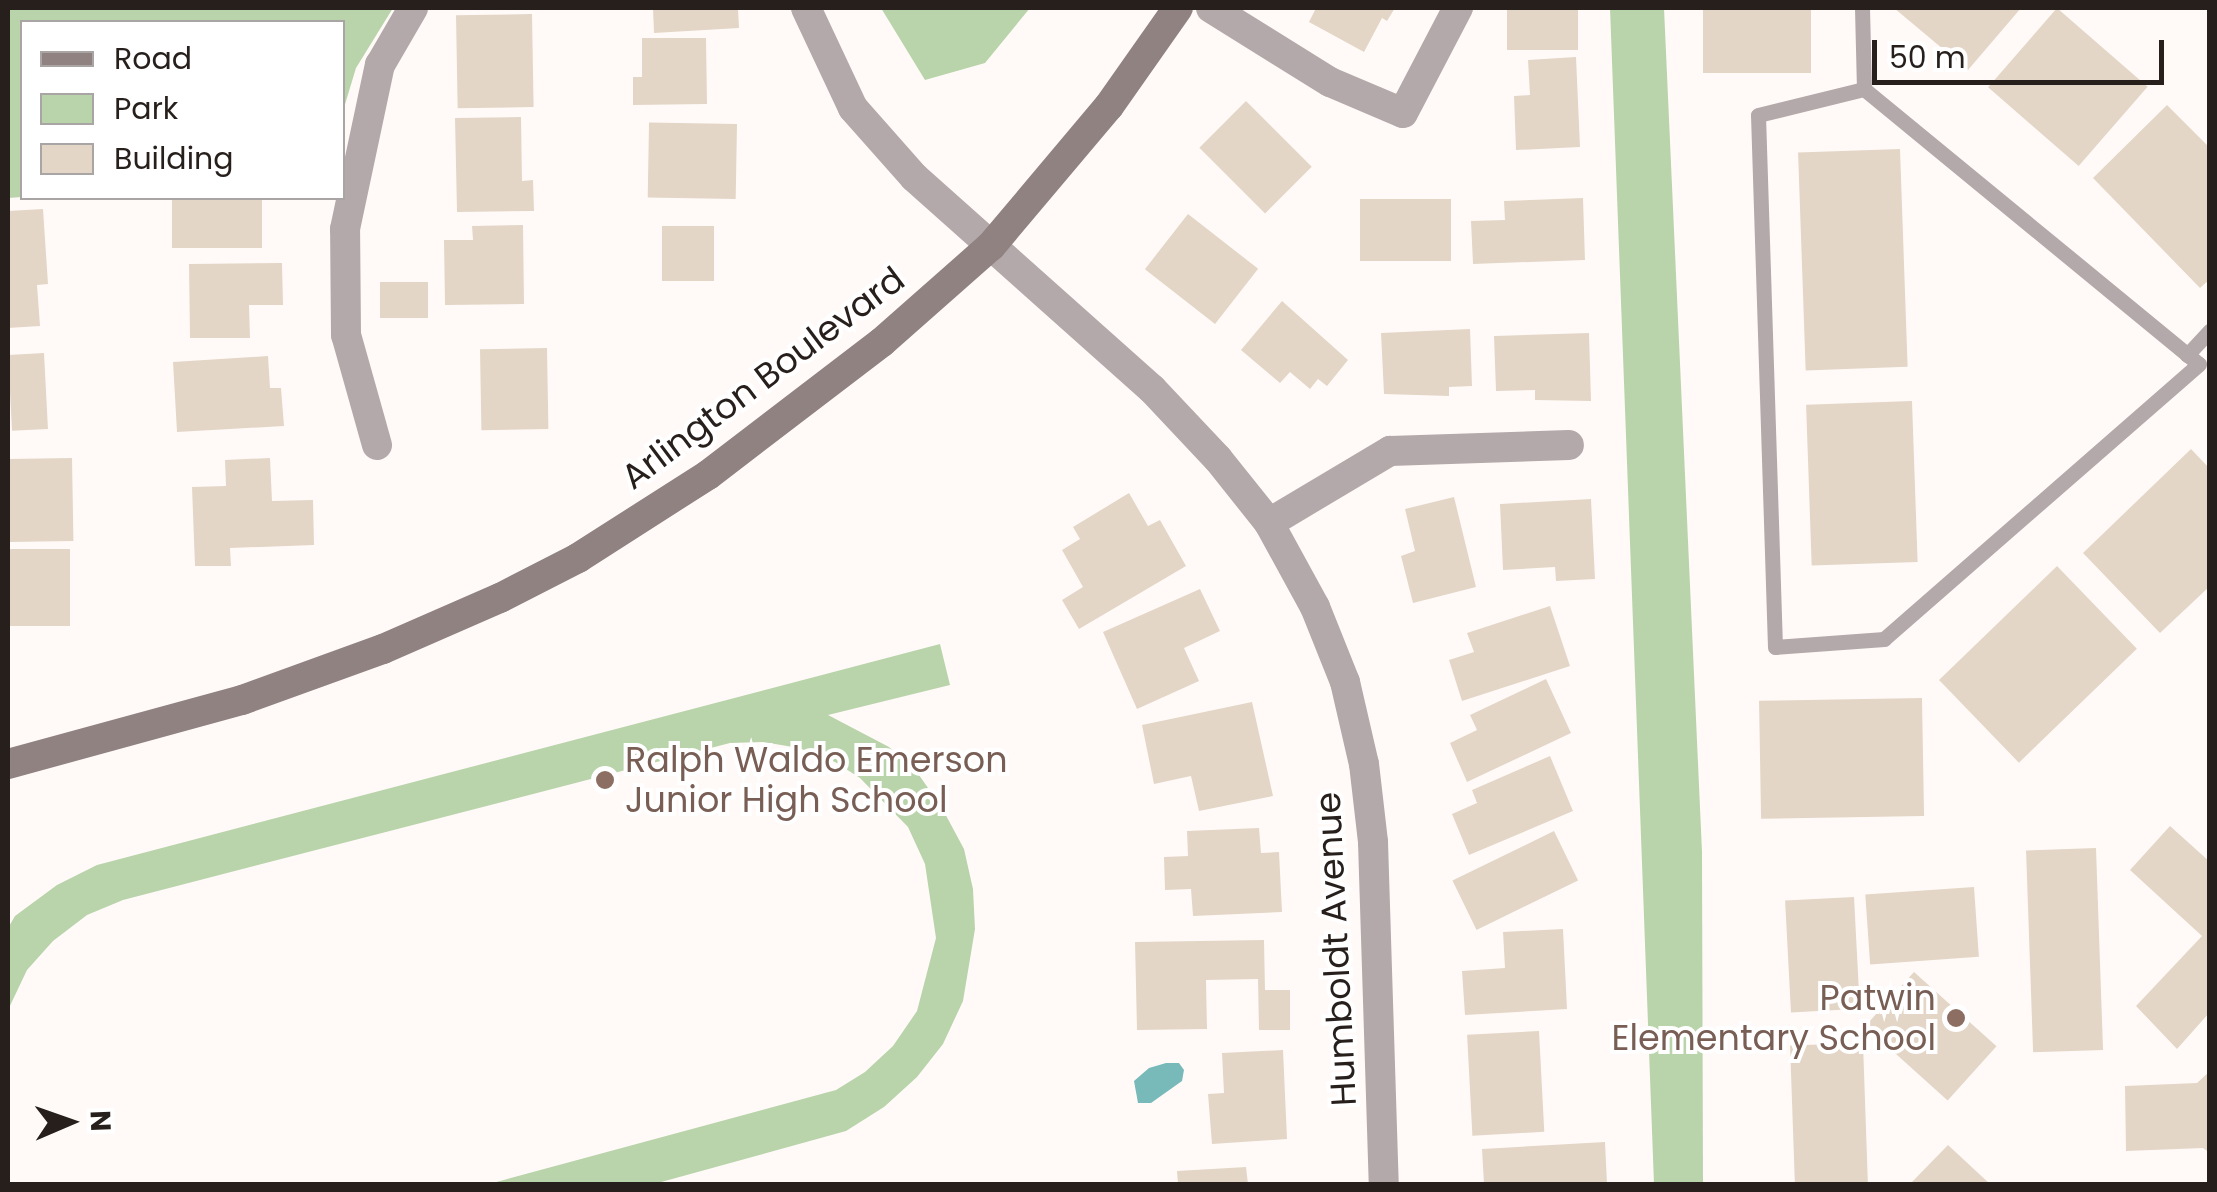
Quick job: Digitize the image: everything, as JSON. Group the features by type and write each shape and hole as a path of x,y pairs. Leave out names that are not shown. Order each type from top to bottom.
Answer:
{"street":[{"path":"378,445 346,335 344,229 380,65 413,8"},
{"name":"Humboldt Avenue","path":"806,8 853,108 914,177 1152,389 1218,458 1269,523 1315,607 1345,682 1364,764 1373,842 1384,1184"},
{"name":"Arlington Boulevard","path":"8,764 242,700 383,650 578,558 708,475 882,342 990,246 1109,106 1178,8"},
{"path":"1211,8 1330,82 1403,113 1458,8"},
{"path":"1269,523 1390,452 1568,445"}],"lane":[{"path":"1862,8 1864,89 2199,364 1884,639 1775,648 1758,114 1864,89"},
{"path":"2187,354 2210,330"}],"green space":[{"path":"8,8 393,8 356,68 345,104 345,20 20,20 20,197 8,198"},
{"path":"881,8 1030,8 985,63 925,80"},
{"path":"1610,8 1664,8 1702,852 1703,1184 1654,1184"},
{"path":"940,644 950,685 828,715 889,747 919,775 942,808 964,849 973,889 975,929 963,1001 943,1044 917,1077 884,1107 846,1131 654,1184 489,1184 836,1090 865,1072 893,1046 917,1011 936,938 925,864 908,827 860,778 835,762 799,748 763,742 730,743 123,900 87,915 53,941 27,970 8,1010 8,928 15,916 57,885 97,865"}],"water":[{"path":"1179,1063 1184,1070 1182,1081 1151,1103 1138,1103 1134,1081 1149,1068"}],"building":[{"path":"653,8 738,8 739,28 654,33"},
{"path":"1316,8 1395,8 1387,21 1382,18 1364,52 1309,22"},
{"path":"1507,8 1578,8 1578,50 1507,50"},
{"path":"1703,8 1811,8 1811,73 1703,73"},
{"path":"1894,8 2021,8 1968,70"},
{"path":"2057,8 2148,87 2079,166 1988,87"},
{"path":"532,14 534,107 458,108 456,15"},
{"path":"642,38 706,38 707,104 633,105 633,77 642,77"},
{"path":"1576,57 1580,147 1516,150 1514,96 1530,95 1528,60"},
{"path":"1246,101 1312,167 1265,213 1199,148"},
{"path":"2167,105 2210,148 2210,279 2200,288 2093,178"},
{"path":"521,117 522,181 533,180 534,211 457,212 455,118"},
{"path":"649,122 737,124 736,199 648,197"},
{"path":"1900,149 1908,367 1806,370 1798,153"},
{"path":"1583,198 1585,260 1473,264 1471,221 1505,220 1504,201"},
{"path":"1360,199 1451,199 1451,261 1360,261"},
{"path":"172,200 262,200 262,248 172,248"},
{"path":"43,209 48,284 37,285 40,326 8,328 8,211"},
{"path":"1188,214 1258,269 1215,324 1145,269"},
{"path":"523,225 524,304 445,305 444,240 473,240 472,226"},
{"path":"662,226 714,226 714,281 662,281"},
{"path":"282,263 283,305 249,305 250,338 190,338 189,264"},
{"path":"380,282 428,282 428,318 380,318"},
{"path":"1282,301 1348,360 1327,386 1318,379 1310,389 1290,372 1280,383 1241,350"},
{"path":"1470,329 1472,386 1449,387 1449,396 1384,394 1381,333"},
{"path":"1589,333 1591,401 1535,400 1535,390 1496,391 1494,336"},
{"path":"547,348 548,429 481,430 480,349"},
{"path":"44,353 48,429 12,431 8,355"},
{"path":"268,356 270,388 281,388 284,426 177,432 173,362"},
{"path":"1912,401 1918,562 1812,566 1806,405"},
{"path":"2191,449 2210,469 2210,586 2160,633 2083,553"},
{"path":"72,458 73,541 9,542 8,459"},
{"path":"270,458 272,501 313,500 314,545 230,548 231,566 195,566 192,487 226,486 225,460"},
{"path":"1129,493 1148,526 1160,520 1186,566 1079,629 1062,600 1083,587 1062,550 1080,539 1073,527"},
{"path":"1454,497 1476,587 1413,603 1401,556 1415,551 1405,509"},
{"path":"1591,499 1595,579 1556,581 1555,567 1503,570 1500,504"},
{"path":"8,549 70,549 70,626 8,626"},
{"path":"2057,566 2137,649 2019,763 1939,680"},
{"path":"1200,589 1220,631 1184,648 1199,681 1137,709 1103,632"},
{"path":"1550,606 1570,666 1462,701 1449,660 1474,652 1467,633"},
{"path":"1546,679 1571,733 1467,782 1450,743 1477,730 1470,715"},
{"path":"1922,698 1924,816 1761,819 1759,701"},
{"path":"1252,702 1273,796 1199,811 1191,776 1154,784 1142,725"},
{"path":"1550,756 1573,811 1469,855 1452,814 1477,803 1472,790"},
{"path":"2170,826 2210,862 2210,1012 2177,1049 2136,1006 2202,936 2130,870"},
{"path":"1259,828 1261,853 1279,852 1282,912 1193,916 1191,889 1165,890 1164,857 1188,856 1187,831"},
{"path":"1554,831 1578,880 1477,930 1452,881"},
{"path":"2096,848 2103,1050 2033,1052 2026,850"},
{"path":"1974,887 1979,957 1870,964 1865,895"},
{"path":"1854,897 1860,1009 1791,1012 1785,901"},
{"path":"1563,929 1567,1009 1465,1015 1462,971 1505,968 1503,932"},
{"path":"1264,940 1265,990 1290,990 1290,1030 1259,1030 1258,979 1206,980 1207,1029 1137,1030 1135,942"},
{"path":"1914,972 1996,1046 1948,1101 1865,1026"},
{"path":"1539,1031 1544,1132 1472,1136 1467,1035"},
{"path":"1863,1043 1868,1184 1795,1184 1790,1046"},
{"path":"1283,1050 1287,1139 1212,1144 1208,1094 1224,1093 1222,1053"},
{"path":"2210,1071 2210,1153 2203,1148 2126,1151 2125,1086 2197,1083"},
{"path":"1605,1142 1607,1184 1484,1184 1482,1149"},
{"path":"1948,1145 1990,1184 1910,1184"},
{"path":"1246,1167 1248,1184 1178,1184 1177,1171"}],"place":[{"name":"Ralph Waldo Emerson Junior High School","path":"605,780"},
{"name":"Patwin Elementary School","path":"1956,1018"}]}
